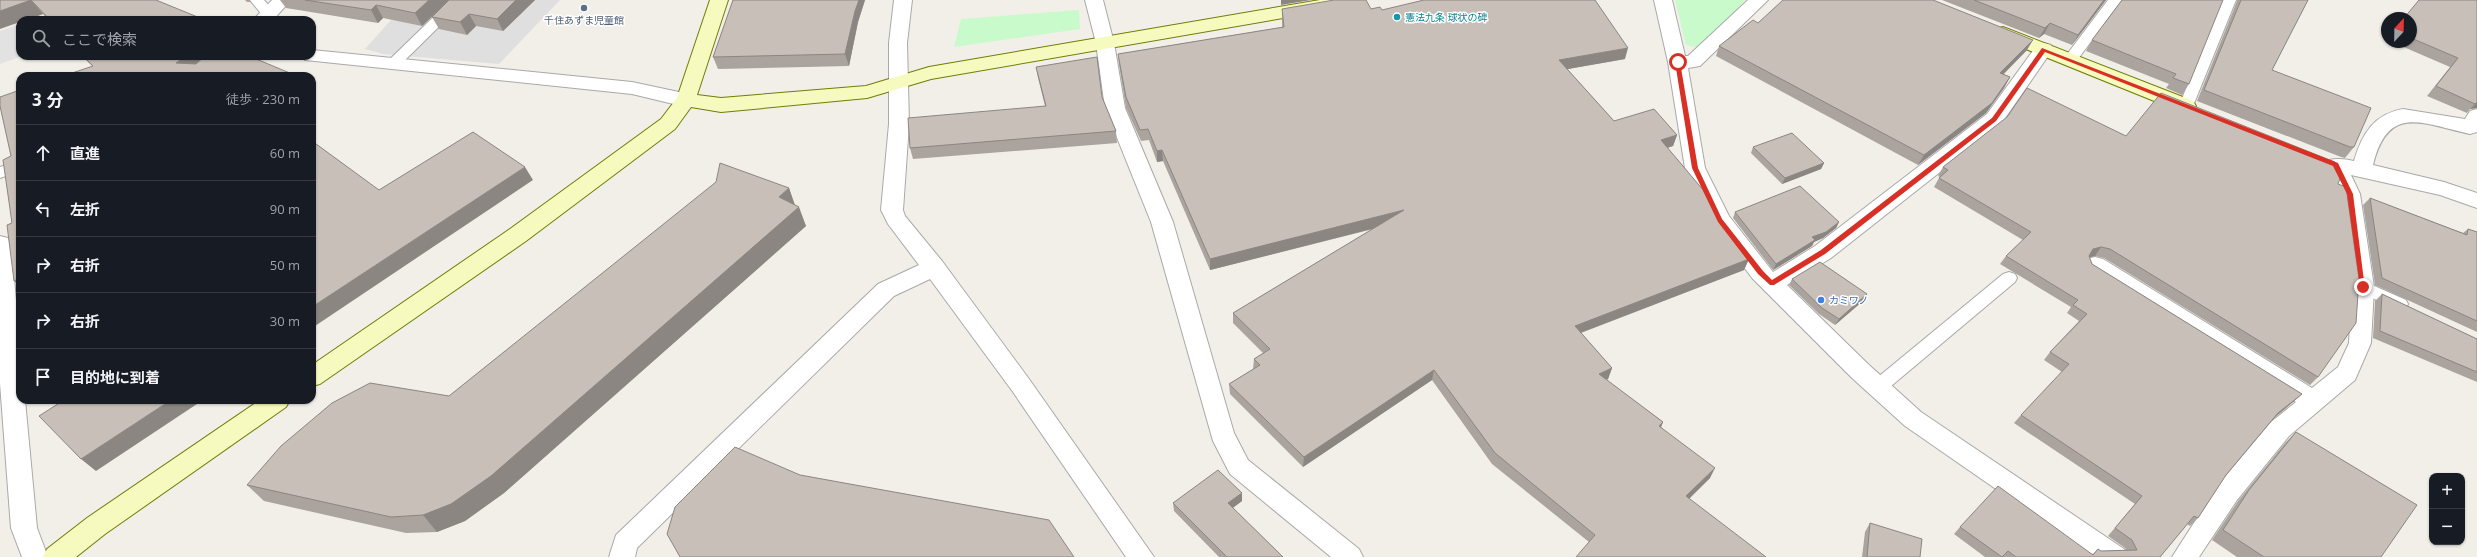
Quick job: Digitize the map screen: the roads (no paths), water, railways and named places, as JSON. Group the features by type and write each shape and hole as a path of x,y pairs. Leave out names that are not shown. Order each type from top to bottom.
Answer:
{"street":[{"path":"262,11 282,0"},
{"path":"316,374 518,235 668,124 686,100 719,0"},
{"path":"903,0 898,43 899,124 892,210 894,219 934,267 1052,430 1140,557"},
{"path":"1094,0 1105,43 1116,108 1162,222 1222,434 1239,467 1350,557"},
{"path":"316,56 632,88 686,100 721,105 867,92 928,73 1353,0"},
{"path":"1663,0 1678,62 1695,168 1720,220 1760,272 1913,419 2115,557"},
{"path":"1678,62 1693,62 1759,0"},
{"path":"1985,25 2193,109"},
{"path":"1772,283 1823,252 1994,119 2044,49"},
{"path":"2362,169 2366,150 2378,130 2396,116 2417,117 2470,127 2477,116"},
{"path":"2185,557 2228,492 2280,429 2347,373 2360,343 2363,287 2350,194 2328,162 2444,189 2477,201"},
{"path":"0,244 24,528 35,557"},
{"path":"2095,265 2314,401"},
{"path":"622,557 625,543 886,290 934,267"},
{"path":"56,557 96,526 272,404"}],"lane":[{"path":"393,64 459,0"},
{"path":"2070,60 2115,0"},
{"path":"2193,109 2229,0"},
{"path":"0,173 16,167"},
{"path":"1878,387 2009,278"},
{"path":"2363,287 2413,310"}],"place":[{"name":"千住あずま児童館","path":"584,8"},
{"name":"憲法九条 球状の碑","path":"1397,17"},
{"name":"カミワノ","path":"1821,300"}]}
